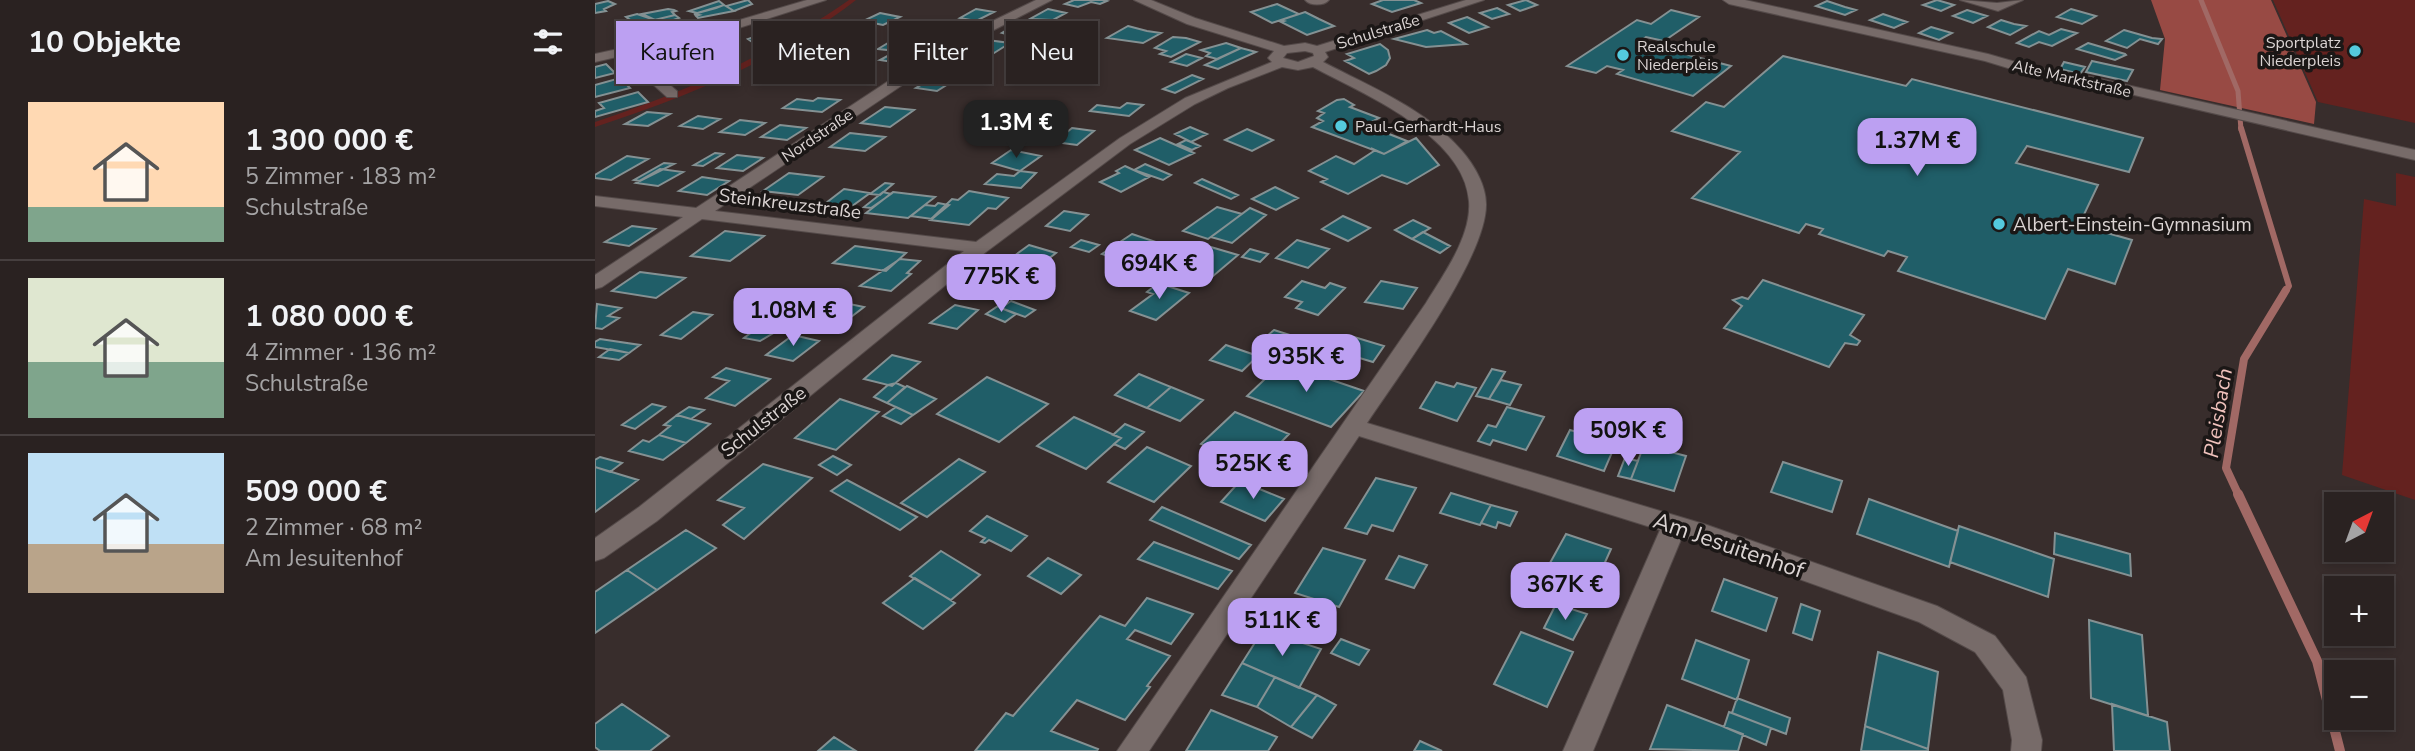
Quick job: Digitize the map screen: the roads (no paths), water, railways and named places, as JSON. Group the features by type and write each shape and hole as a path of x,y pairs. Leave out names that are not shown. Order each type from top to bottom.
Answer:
{"street":[{"path":"739,25 820,0"},
{"name":"Nordstraße","path":"595,283 948,48 994,23 1046,0"},
{"path":"1132,751 1354,428 1445,286 1470,237 1478,202 1471,176 1455,153 1431,129 1305,47 1282,57 1140,0"},
{"path":"1311,0 1323,0"},
{"name":"Schulstraße","path":"1316,56 1478,0"},
{"name":"Alte Marktstraße","path":"1729,0 1988,58 2031,71 2078,78 2415,155"},
{"path":"1966,0 1998,6 2017,0"},
{"path":"595,58 616,54"},
{"name":"Schulstraße","path":"595,551 648,514 980,248 1157,120 1282,57"},
{"path":"661,84 672,94"},
{"name":"Steinkreuzstraße","path":"595,201 708,208 980,248"},
{"name":"Am Jesuitenhof","path":"1354,428 1675,525 1928,614 1985,644 2016,686 2027,740 2026,751"},
{"path":"1578,751 1675,525"}],"waterway":[{"name":"Pleisbach","path":"2201,0 2238,91 2241,130"},
{"name":"Pleisbach","path":"2241,128 2289,286 2285,292"},
{"name":"Pleisbach","path":"2239,496 2226,468 2244,359 2286,290"},
{"name":"Pleisbach","path":"2238,494 2317,661 2340,751"}],"place":[{"name":"Sportplatz Niederpleis","path":"2355,51"},
{"name":"Realschule Niederpleis","path":"1623,55"},
{"name":"Paul-Gerhardt-Haus","path":"1341,126"},
{"name":"Albert-Einstein-Gymnasium","path":"1999,224"}]}
